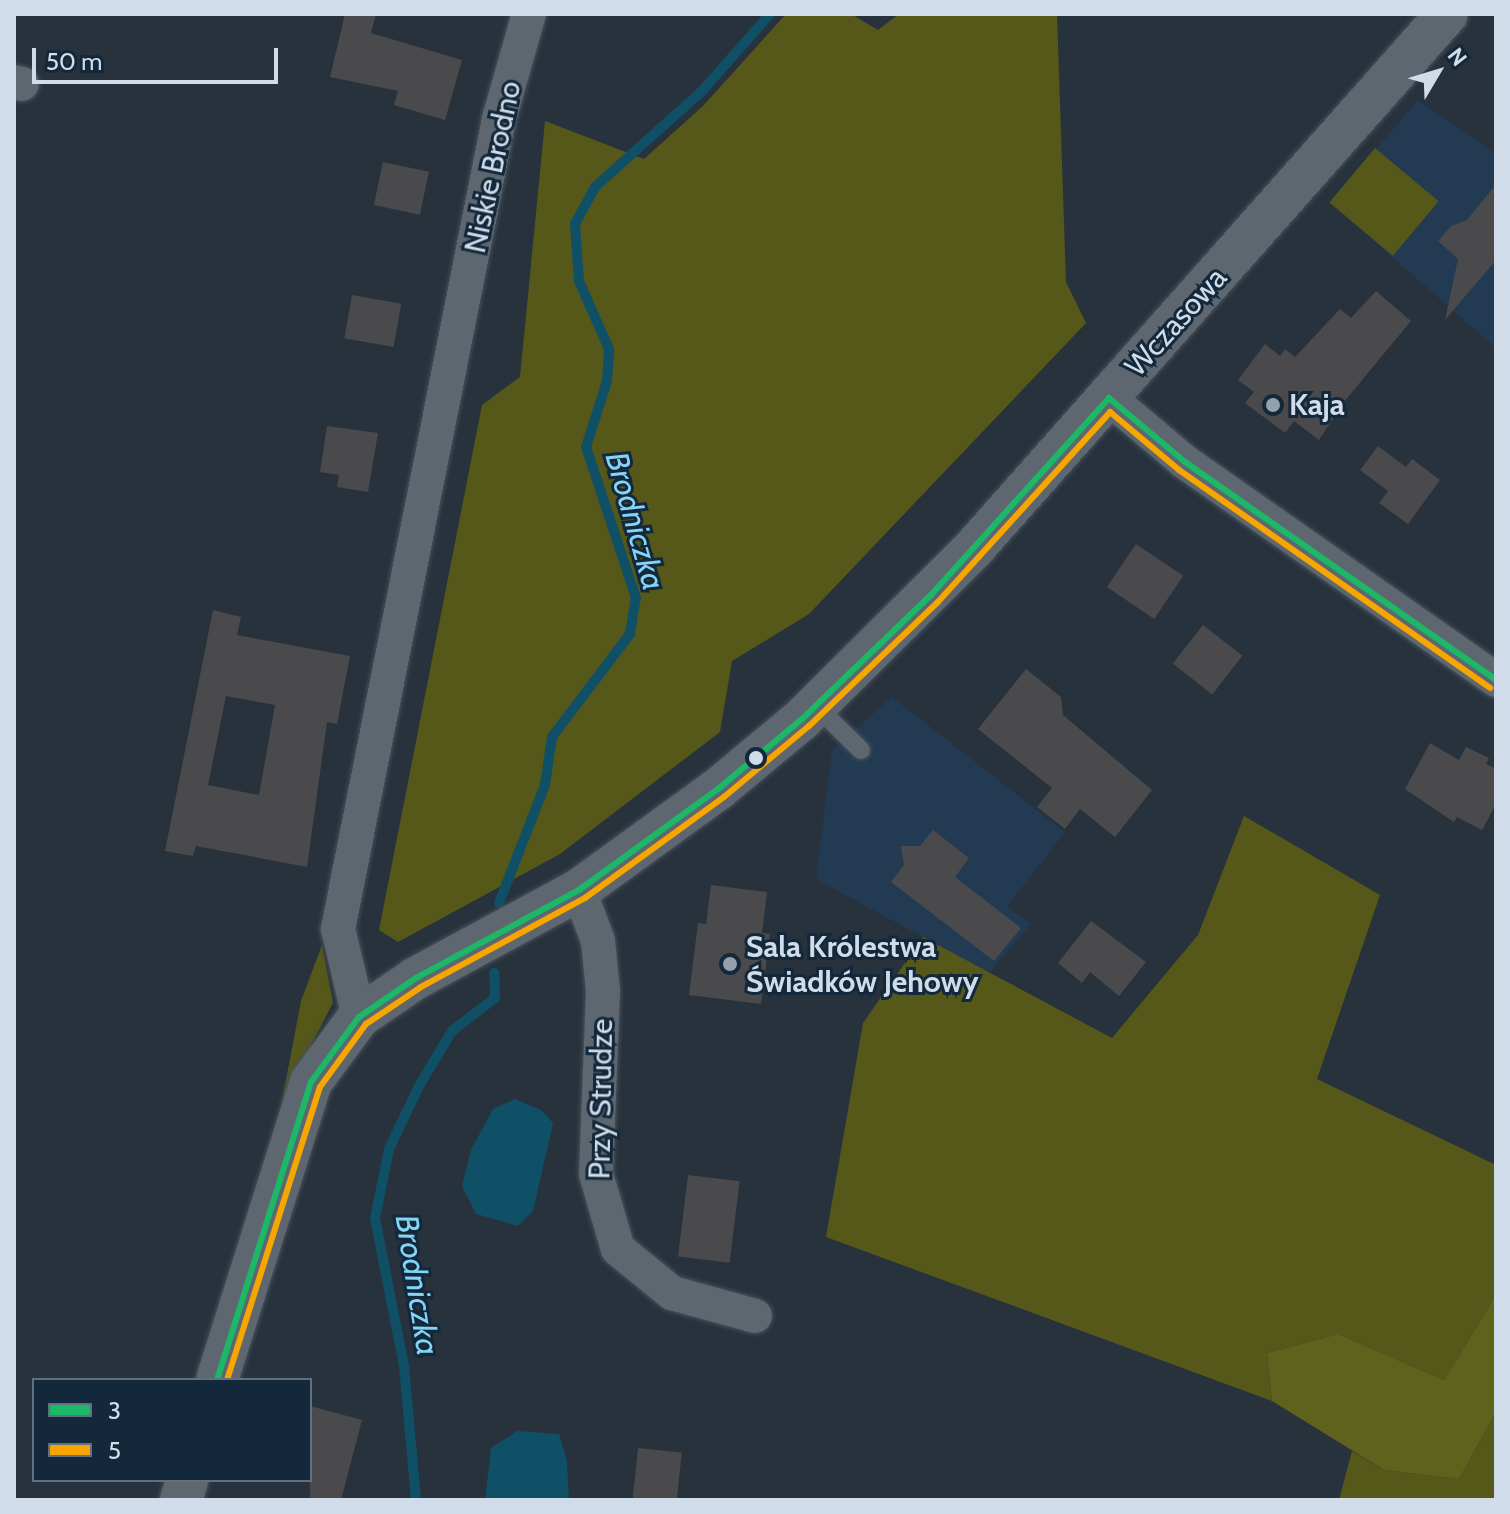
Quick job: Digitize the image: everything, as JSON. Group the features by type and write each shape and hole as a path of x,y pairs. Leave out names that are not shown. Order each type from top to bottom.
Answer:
{"street":[{"name":"Niskie Brodno","path":"359,1017 338,929 499,119 529,14"},
{"name":"Wczasowa","path":"359,1017 416,978 579,890 812,721 1109,398 1447,14"},
{"path":"1109,398 1198,471 1496,680"},
{"name":"Przy Strudze","path":"579,890 598,941 603,991 596,1174 618,1249 672,1293 755,1316"},
{"path":"218,1378 311,1082 359,1017"}],"lane":[{"path":"812,721 861,750"}],"shaded area":[{"path":"786,14 851,14 878,30 899,14 1057,14 1066,282 1086,323 809,614 732,661 720,732 560,854 398,942 379,930 482,405 520,377 545,121 644,159 703,106"},
{"path":"1418,100 1496,154 1496,348 1330,203"},
{"path":"1375,148 1439,201 1393,256 1329,202"},
{"path":"892,697 1065,832 1007,907 1031,924 989,973 816,879 832,750"},
{"path":"1244,816 1380,895 1317,1079 1496,1165 1496,1295 1444,1380 1338,1334 1267,1353 1272,1401 826,1237 863,1023 923,937 1112,1038 1198,935"},
{"path":"322,945 333,1003 282,1101 301,1001"},
{"path":"515,1099 541,1110 553,1123 533,1211 518,1226 476,1214 462,1186 471,1150 493,1109"},
{"path":"1496,1295 1496,1412 1459,1479 1384,1470 1272,1401 1267,1353 1338,1334 1444,1380"},
{"path":"1496,1412 1496,1500 1339,1500 1352,1451 1384,1470 1459,1479"},
{"path":"517,1431 559,1434 567,1461 569,1500 485,1500 491,1448"}],"building":[{"path":"345,14 376,14 371,33 462,60 445,120 394,105 398,91 330,77"},
{"path":"383,162 429,172 420,215 374,205"},
{"path":"1496,184 1496,260 1445,320 1458,259 1438,241 1451,226 1467,220"},
{"path":"1376,291 1411,321 1343,403 1319,440 1294,421 1285,433 1245,403 1254,392 1238,380 1265,344 1280,356 1285,349 1295,357 1340,309 1351,318"},
{"path":"352,295 401,304 394,347 344,338"},
{"path":"327,426 378,433 368,492 337,487 339,475 320,472"},
{"path":"1378,446 1406,467 1412,459 1440,480 1408,524 1379,503 1388,491 1360,470"},
{"path":"1136,544 1183,576 1154,619 1107,587"},
{"path":"213,610 241,617 237,635 350,656 337,724 327,722 307,867 196,846 193,856 165,851","holes":["226,696 275,705 259,795 208,785"]},
{"path":"1203,625 1242,656 1212,694 1173,664"},
{"path":"1026,669 1061,697 1063,715 1152,790 1115,837 1080,809 1065,829 1037,807 1052,788 978,729"},
{"path":"1430,743 1459,760 1466,747 1489,758 1486,764 1496,769 1496,804 1482,830 1457,817 1454,822 1405,789"},
{"path":"933,830 969,858 955,877 1021,928 994,961 891,882 904,865 901,846 920,846"},
{"name":"Sala Królestwa Świadków Jehowy","path":"711,885 767,892 762,933 770,934 761,1004 689,995 698,923 706,924"},
{"path":"1091,921 1146,962 1119,996 1090,972 1082,983 1058,963"},
{"path":"688,1175 740,1181 730,1263 678,1256"},
{"path":"312,1407 362,1420 341,1500 310,1500"},
{"path":"638,1448 682,1453 677,1500 633,1500"}],"waterway":[{"name":"Brodniczka","path":"499,903 545,785 552,737 630,634 636,598 586,447 607,381 609,349 579,281 575,224 595,187 703,90 770,14"},
{"name":"Brodniczka","path":"416,1500 404,1366 375,1218 389,1149 419,1086 452,1031 495,998 494,973"}],"transit line":[{"name":"3","path":"1109,398 1185,462 1496,680"},
{"name":"3","path":"218,1378 311,1082 359,1017 416,978 579,890 718,789 802,719 930,596 1109,398"},
{"name":"5","path":"228,1378 320,1087 366,1024 421,987 585,898 724,797 809,726 937,603 1110,412 1179,470 1490,688"}],"place":[{"name":"Kaja","path":"1273,405"},
{"name":"Sala Królestwa Świadków Jehowy","path":"730,964"}]}
